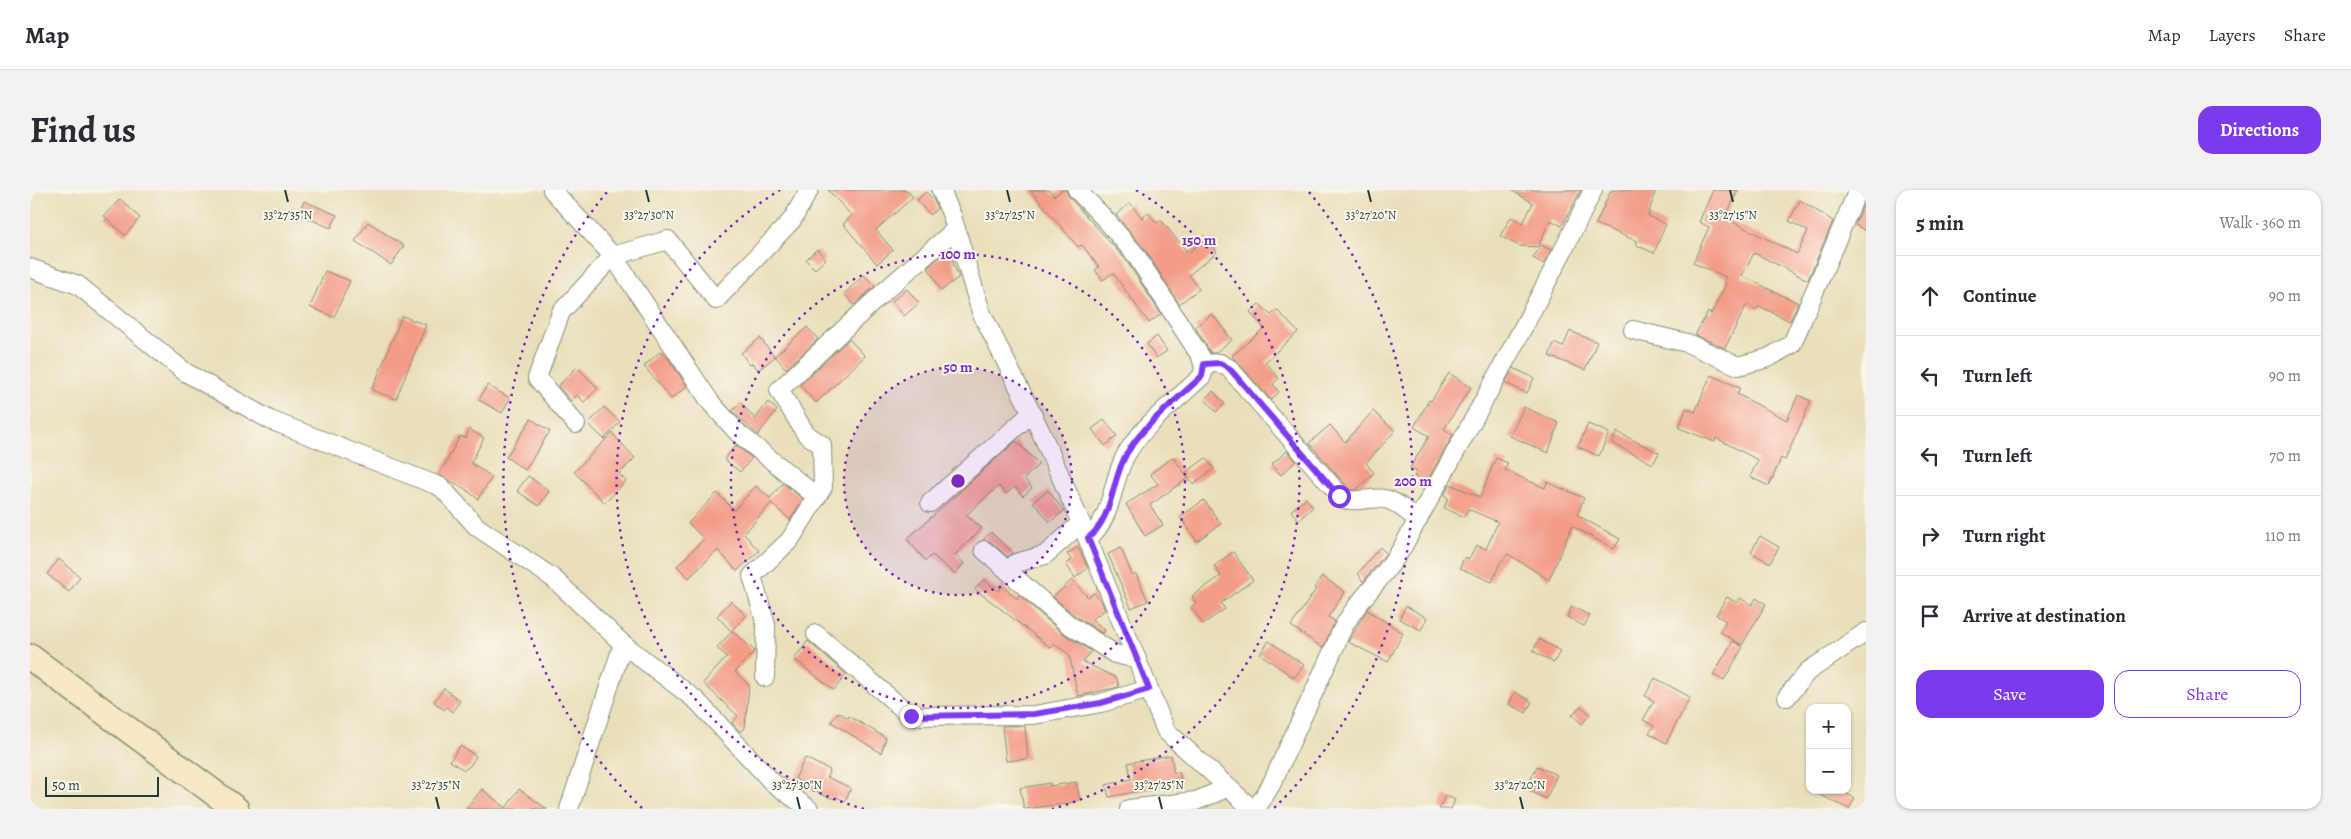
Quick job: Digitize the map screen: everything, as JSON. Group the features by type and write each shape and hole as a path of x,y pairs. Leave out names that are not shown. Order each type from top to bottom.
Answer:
{"main road":[{"path":"30,657 236,809"}],"street":[{"path":"552,190 613,256 711,403 738,433 816,497"},
{"path":"576,424 537,378 543,356 561,312 613,256 668,240 716,300 792,220 809,190"},
{"path":"941,190 956,229 981,312 1032,413 1085,530 1166,731 1227,788 1254,809 1271,785 1336,644 1341,627 1398,555 1508,357 1593,190"},
{"path":"1009,571 1016,563 1045,555 1085,530 1098,529 1104,518 1117,476 1127,453 1143,433 1202,376 1204,364 1135,254 1077,190"},
{"path":"1632,330 1687,343 1738,366 1768,358 1792,344 1858,190"},
{"path":"765,677 766,625 752,576 790,540 823,487 822,445 806,434 779,390 888,288 956,229"},
{"path":"30,268 78,285 186,372 270,420 441,487 477,527 553,578 623,644 698,701 772,782 809,809"},
{"path":"1204,364 1220,363 1229,368 1343,499 1354,501 1382,498 1392,501 1418,520"},
{"path":"930,503 1032,413"},
{"path":"984,550 1068,624 1115,654 1137,659"},
{"path":"1788,697 1807,672 1866,632"},
{"path":"816,634 911,716 1034,714 1101,703 1149,689"},
{"path":"569,809 623,644"},
{"path":"1129,809 1196,801 1227,788"}],"building":[{"path":"828,190 907,190 913,197 876,230 893,250 877,264 843,224 852,216"},
{"path":"1030,190 1049,190 1054,196 1062,190 1066,190 1069,197 1126,260 1161,314 1149,323 1113,273 1103,280 1095,270 1099,267 1082,245 1078,247"},
{"path":"1511,190 1581,190 1562,226 1550,220 1538,247 1519,246 1500,236 1511,217 1523,223 1533,203"},
{"path":"1611,190 1648,190 1655,192 1648,216 1666,224 1654,253 1636,245 1637,241 1596,224"},
{"path":"1713,190 1738,190 1725,218 1797,254 1808,231 1789,221 1800,200 1833,221 1808,280 1754,253 1742,276 1798,303 1790,321 1759,306 1757,310 1747,304 1725,348 1695,335 1708,312 1711,314 1726,284 1724,282 1726,277 1693,263 1709,227 1699,222"},
{"path":"926,192 934,200 937,209 930,215 917,200"},
{"path":"1866,198 1866,231 1855,225"},
{"path":"120,199 140,218 125,235 104,216"},
{"path":"304,201 337,215 331,228 298,214"},
{"path":"1130,203 1142,218 1148,213 1157,223 1161,220 1188,253 1206,238 1217,252 1189,275 1199,289 1179,304 1144,248 1116,215"},
{"path":"368,222 404,246 391,265 355,241"},
{"path":"1541,245 1551,250 1544,264 1533,258"},
{"path":"951,248 954,266 959,277 941,291 928,267"},
{"path":"817,249 826,259 815,269 806,260"},
{"path":"325,271 350,281 334,317 310,307"},
{"path":"864,275 875,286 854,305 844,294"},
{"path":"907,289 919,303 904,316 892,301"},
{"path":"1259,304 1271,315 1277,310 1298,332 1265,362 1279,378 1273,384 1279,392 1271,400 1232,356 1264,328 1250,312"},
{"path":"1212,314 1232,340 1215,353 1211,353 1195,327"},
{"path":"402,316 426,325 396,399 372,390"},
{"path":"807,327 818,339 786,369 775,356"},
{"path":"1570,331 1597,342 1585,370 1549,356 1554,343 1563,347"},
{"path":"1157,336 1167,351 1156,358 1147,344"},
{"path":"760,338 775,357 758,370 753,363 750,365 741,353"},
{"path":"849,339 865,356 816,403 800,385"},
{"path":"661,351 687,386 671,399 644,366"},
{"path":"577,367 598,388 584,402 577,395 571,401 558,386"},
{"path":"1513,368 1534,378 1527,393 1505,383"},
{"path":"1449,373 1471,387 1444,429 1453,435 1426,483 1414,476 1417,472 1410,468 1429,436 1414,427 1429,400 1431,401"},
{"path":"1711,375 1740,388 1737,394 1787,420 1798,395 1811,401 1785,460 1781,458 1769,486 1750,477 1758,460 1716,438 1715,442 1679,428 1686,408 1695,412"},
{"path":"487,385 510,398 502,413 479,400"},
{"path":"1213,391 1225,404 1216,412 1205,399"},
{"path":"768,402 777,410 758,435 732,411 741,403 755,419"},
{"path":"604,407 620,422 604,439 588,424"},
{"path":"1524,407 1559,423 1548,453 1510,436"},
{"path":"1373,411 1395,431 1366,463 1374,473 1356,490 1349,489 1309,443 1330,425 1345,442"},
{"path":"531,419 550,431 525,470 506,457"},
{"path":"1104,420 1117,436 1105,446 1092,429"},
{"path":"1588,424 1609,433 1599,456 1578,447"},
{"path":"469,429 484,438 471,463 492,477 478,499 464,488 439,475 460,436 466,438"},
{"path":"1617,432 1659,453 1653,464 1612,443"},
{"path":"612,433 635,458 619,474 626,481 605,503 574,472"},
{"path":"1016,441 1039,464 1024,479 1032,488 1023,496 1015,487 1006,494 999,486 966,515 982,528 955,555 964,563 955,574 932,555 926,561 907,539"},
{"path":"736,445 752,458 740,472 724,459"},
{"path":"1287,451 1296,461 1281,475 1271,465"},
{"path":"1173,457 1188,478 1150,505 1163,525 1145,536 1126,504 1158,484 1150,474"},
{"path":"1206,458 1214,469 1193,484 1185,473"},
{"path":"1496,458 1508,463 1505,470 1545,488 1547,482 1584,498 1577,515 1620,539 1614,549 1572,526 1549,580 1508,554 1500,563 1492,582 1460,568 1464,557 1469,559 1476,545 1486,549 1498,522 1468,509 1464,517 1444,508 1448,498 1444,495 1450,484 1480,497"},
{"path":"528,476 549,491 539,506 517,491"},
{"path":"783,483 803,499 790,520 771,503 744,534 759,551 737,571 718,550 689,578 677,566 704,539 688,523 717,493 734,510 756,486 770,498"},
{"path":"1048,490 1064,511 1050,522 1033,502"},
{"path":"1306,498 1313,507 1299,520 1291,511"},
{"path":"1204,500 1221,524 1197,541 1180,517"},
{"path":"991,532 1013,553 1008,557 991,542 983,540"},
{"path":"1760,536 1779,547 1770,563 1751,552"},
{"path":"1078,547 1088,568 1075,578 1066,564 1072,560 1067,554"},
{"path":"1380,547 1386,553 1363,582 1358,573"},
{"path":"1121,548 1132,575 1136,574 1148,601 1131,608 1108,554"},
{"path":"1233,552 1253,580 1221,603 1225,609 1203,624 1191,607 1196,603 1192,596 1221,576 1214,566"},
{"path":"59,559 80,577 69,592 47,574"},
{"path":"1322,576 1345,592 1328,617 1335,621 1323,648 1291,626 1316,589 1314,588"},
{"path":"984,579 998,591 1002,586 1017,599 1019,595 1061,632 1091,651 1083,662 1117,678 1119,687 1078,696 1069,654 1054,644 1051,648 975,589"},
{"path":"1072,580 1088,597 1094,593 1102,602 1105,610 1092,619 1105,630 1103,634 1074,615 1053,597"},
{"path":"1727,597 1737,603 1740,598 1752,605 1756,598 1766,604 1742,645 1720,632 1726,621 1716,615"},
{"path":"731,601 746,616 731,631 717,616"},
{"path":"1406,606 1427,618 1421,630 1399,619"},
{"path":"1572,606 1590,616 1584,626 1567,617"},
{"path":"1367,610 1403,633 1388,662 1348,642"},
{"path":"732,631 755,651 735,672 749,685 745,728 741,732 732,723 738,716 703,683 727,657 717,648"},
{"path":"1539,639 1560,651 1554,663 1533,651"},
{"path":"808,641 846,674 834,690 794,659"},
{"path":"1269,641 1304,665 1294,678 1260,654"},
{"path":"1733,641 1743,647 1724,680 1713,675"},
{"path":"1655,678 1690,697 1666,743 1649,733 1654,726 1643,720 1654,701 1645,696"},
{"path":"444,688 460,701 452,712 446,707 444,710 434,702"},
{"path":"1515,692 1532,702 1526,713 1509,704"},
{"path":"1581,706 1590,714 1582,724 1572,715"},
{"path":"838,712 848,718 849,716 886,738 881,753 831,722"},
{"path":"1002,726 1025,726 1028,759 1006,761"},
{"path":"460,746 476,756 470,766 464,770 450,761"},
{"path":"1171,755 1174,773 1179,772 1182,783 1109,797 1106,785 1131,779 1128,763"},
{"path":"805,758 830,770 827,777 851,788 845,801 823,795 795,779"},
{"path":"1537,766 1557,775 1546,799 1526,789"},
{"path":"1076,782 1080,800 1065,804 1024,809 1020,788 1050,783 1050,786"},
{"path":"482,789 506,808 519,789 547,809 466,809"},
{"path":"1818,794 1847,794 1855,798 1849,809"},
{"path":"1445,795 1455,800 1451,809 1439,809"}],"route":[{"path":"911,716 1034,714 1101,703 1149,689 1088,538 1102,524 1121,464 1134,442 1202,376 1204,364 1220,363 1229,368 1339,496"}]}
